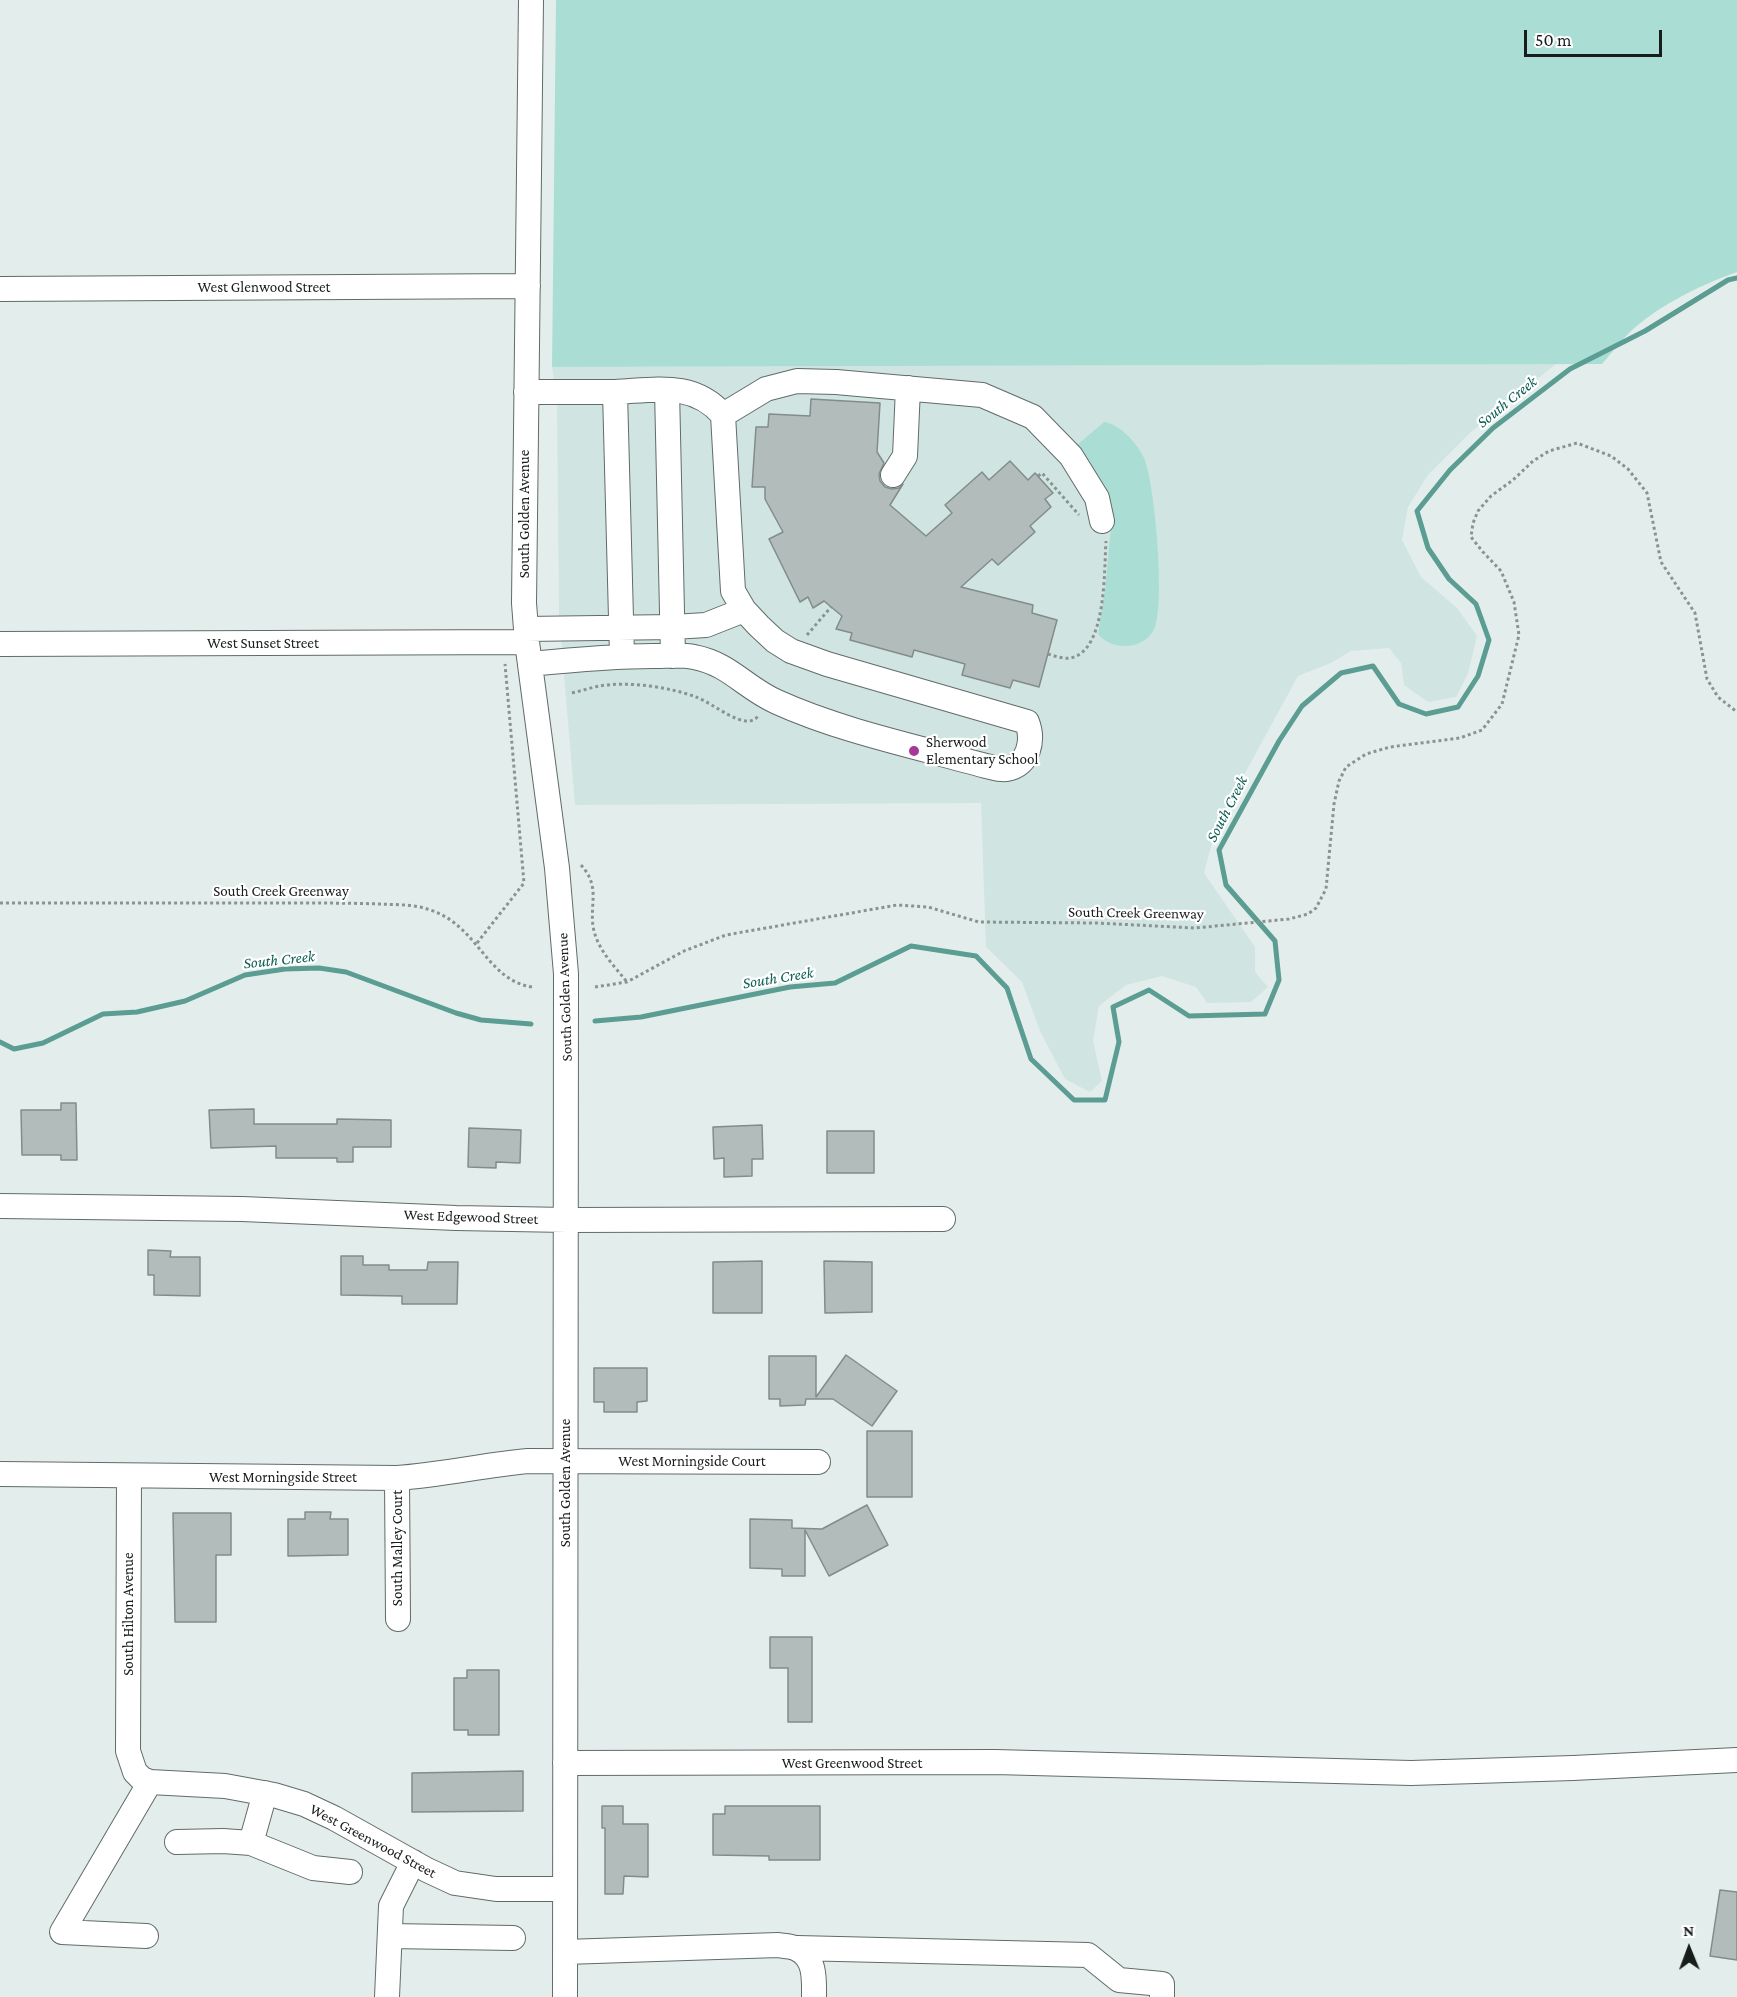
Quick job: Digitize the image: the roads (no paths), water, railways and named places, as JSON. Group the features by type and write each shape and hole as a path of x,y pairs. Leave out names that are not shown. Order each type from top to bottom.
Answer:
{"street":[{"name":"South Golden Avenue","path":"531,0 524,551 527,645 557,868 566,974 565,1997"},
{"name":"West Glenwood Street","path":"0,289 528,286"},
{"path":"723,415 766,389 796,381 982,395 1033,417 1071,456 1097,498 1101,521"},
{"path":"893,475 905,456 908,388"},
{"path":"667,390 673,656"},
{"path":"526,392 681,390 694,393 712,402 723,415 733,591 744,610 775,641 791,651 827,664 1027,722 1031,733 1031,744 1026,756 1017,765 1006,769 986,766 814,717 756,691 727,668 710,660 690,656 622,656 527,645"},
{"path":"615,392 622,656"},
{"path":"527,645 621,628 706,624 744,610"},
{"path":"706,624 710,660"},
{"name":"West Sunset Street","path":"0,644 494,642 527,645"},
{"name":"West Edgewood Street","path":"0,1206 242,1209 567,1220 943,1219"},
{"name":"West Morningside Court","path":"565,1461 818,1462"},
{"name":"West Morningside Street","path":"0,1474 397,1478 448,1473 495,1464 565,1461"},
{"name":"South Hilton Avenue","path":"129,1476 128,1751 135,1772 142,1779 150,1782"},
{"name":"South Malley Court","path":"397,1478 398,1618"},
{"name":"West Greenwood Street","path":"566,1763 995,1762 1411,1773 1737,1760"},
{"path":"146,1936 62,1932 150,1782"},
{"name":"West Greenwood Street","path":"150,1782 225,1786 266,1793 304,1804 413,1862 455,1883 470,1887 565,1889"},
{"path":"251,1843 266,1793"},
{"path":"177,1842 251,1843 313,1868 350,1872"},
{"path":"387,1997 391,1906 413,1862"},
{"path":"390,1936 513,1938"},
{"path":"565,1952 777,1945 797,1948 1088,1955 1119,1980 1162,1984 1162,1997"},
{"path":"797,1948 809,1960 814,1974 814,1997"}],"waterway":[{"name":"South Creek","path":"595,1021 641,1017 790,987 835,983 911,946 976,956 1007,988 1031,1059 1074,1100 1105,1100 1119,1042 1113,1007 1149,990 1189,1016 1265,1014 1279,980 1275,941 1226,885 1219,850 1279,741 1302,706 1341,673 1373,666 1399,704 1426,714 1458,707 1478,676 1489,640 1476,604 1449,579 1428,548 1417,511 1450,470 1493,428 1570,369 1645,331 1728,280 1737,278"},
{"name":"South Creek","path":"0,1042 14,1049 43,1043 103,1014 137,1012 185,1001 245,975 285,969 319,968 346,972 456,1013 481,1020 531,1024"}],"place":[{"name":"Sherwood Elementary School","path":"914,751"}]}
